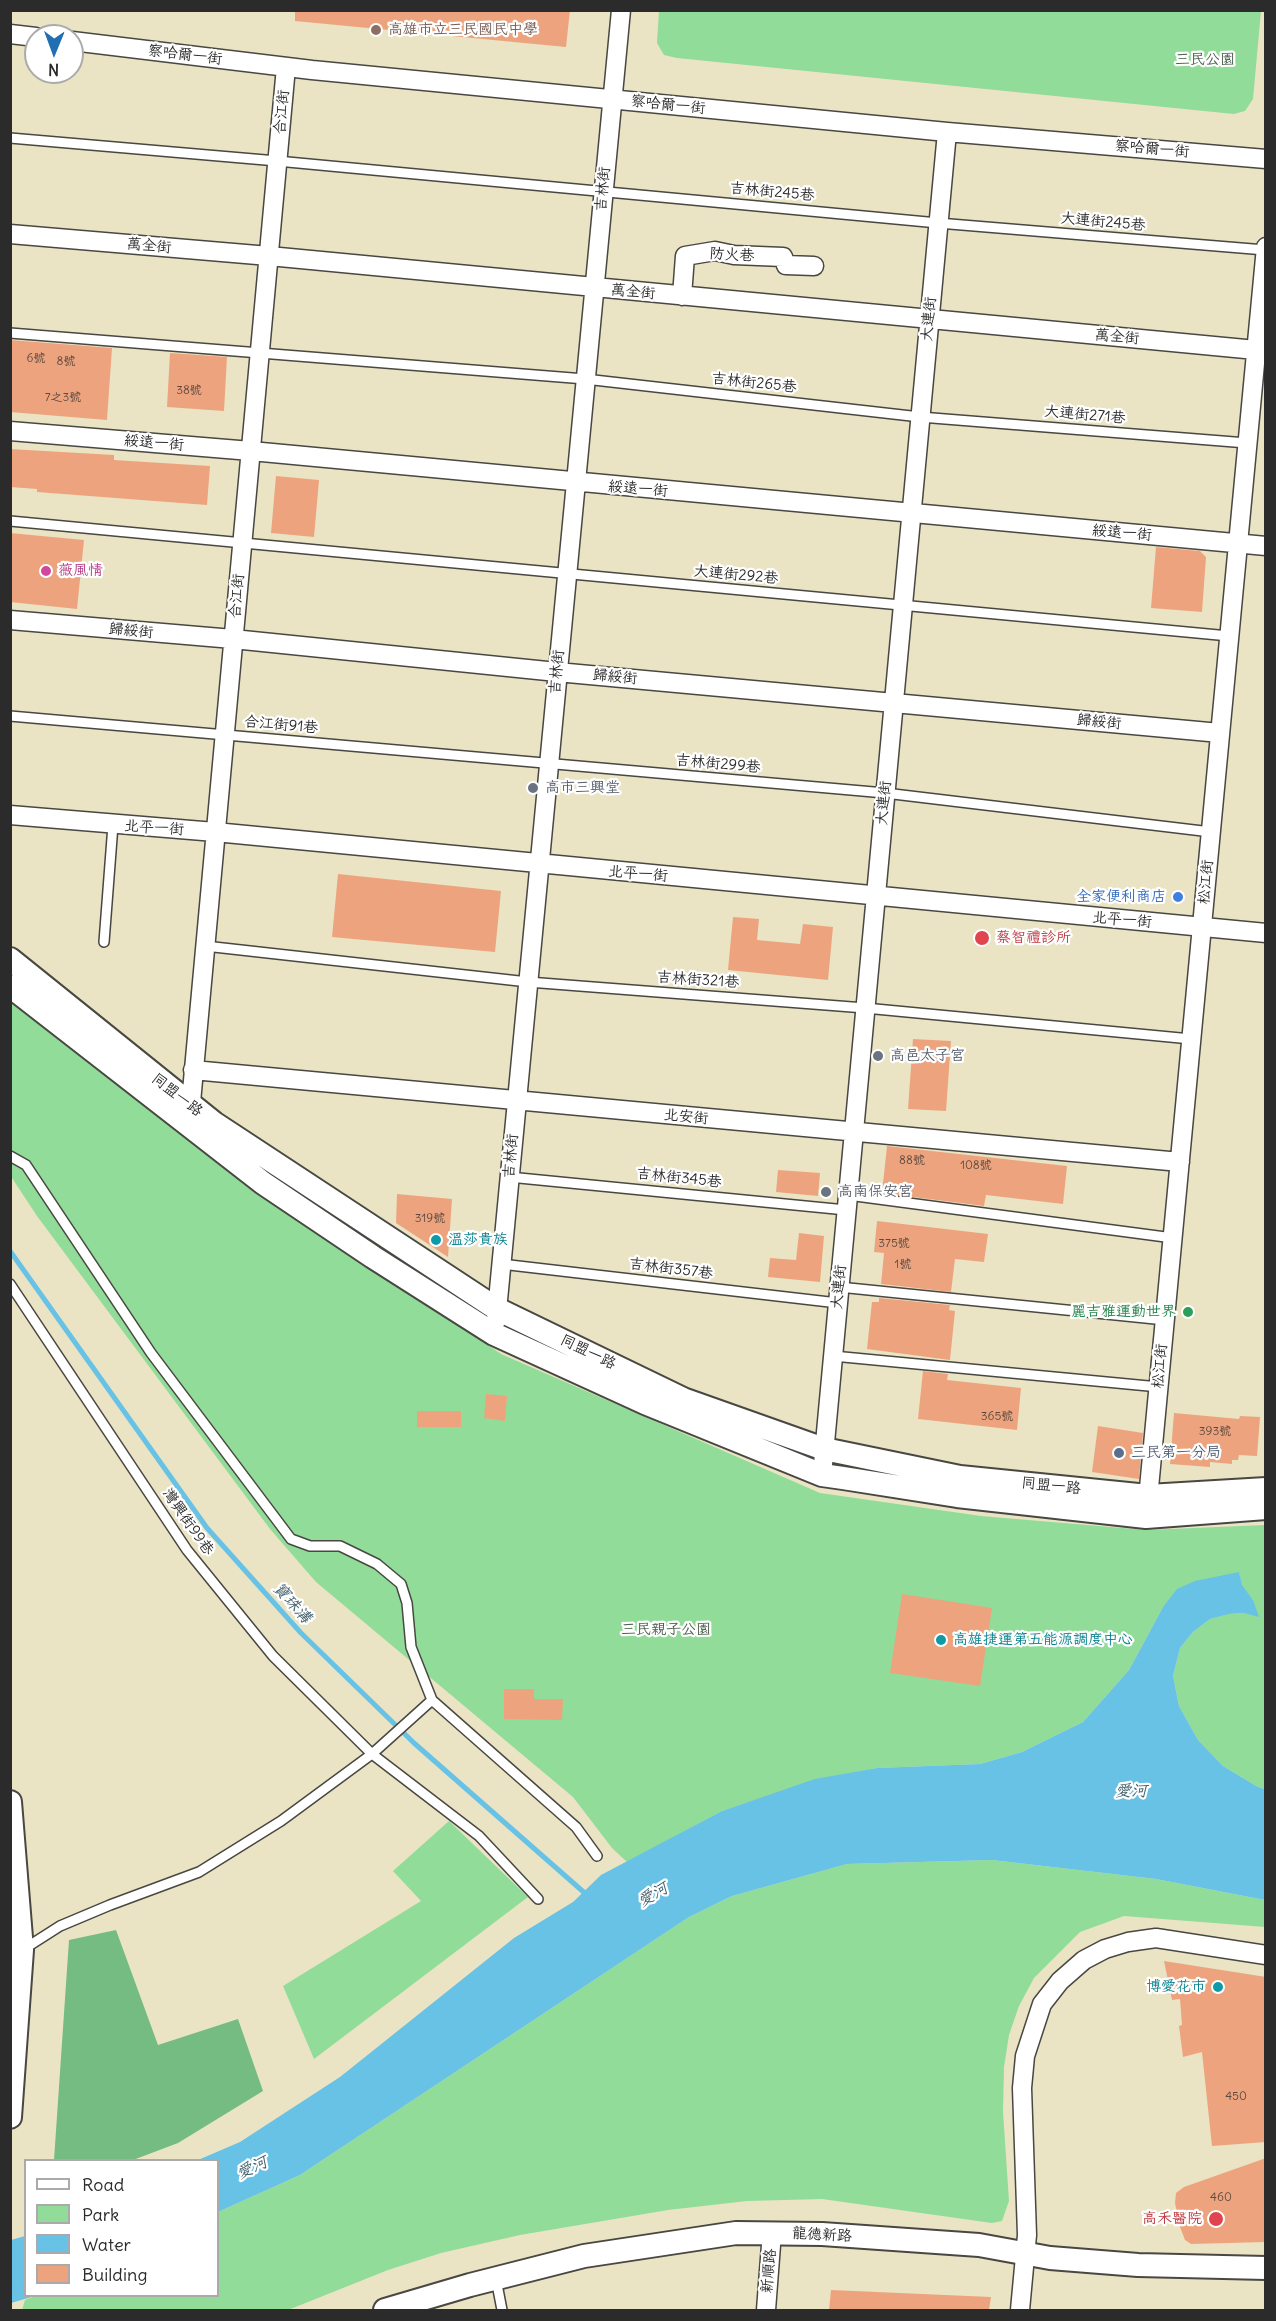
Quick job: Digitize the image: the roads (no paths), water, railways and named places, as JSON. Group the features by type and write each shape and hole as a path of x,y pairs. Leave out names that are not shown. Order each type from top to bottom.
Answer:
{"street":[{"name":"吉林街","path":"494,1334 621,10"},
{"name":"察哈爾一街","path":"84,42 286,67 946,132 1266,159"},
{"name":"合江街","path":"190,1115 286,67"},
{"name":"大連街","path":"822,1475 946,132"},
{"name":"萬全街","path":"10,234 269,256 1256,350"},
{"name":"松江街","path":"1147,1507 1265,248"},
{"name":"防火巷","path":"682,296 685,256 715,251 734,255 783,257 786,265 814,266"},
{"name":"綏遠一街","path":"10,430 1266,546"},
{"name":"歸綏街","path":"10,620 233,639 557,672 1220,733"},
{"name":"北平一街","path":"10,815 215,832 539,865 1266,933"},
{"name":"同盟一路","path":"10,959 190,1115 263,1183 494,1334 645,1403 822,1475 957,1496 1147,1507 1266,1508"},
{"name":"同盟一路","path":"10,986 190,1115 214,1123 497,1309 683,1399 824,1449 960,1477 1147,1507 1266,1489"},
{"name":"北安街","path":"193,1070 1180,1162"},
{"path":"10,1802 16,1955 10,2117"},
{"path":"1020,2310 1027,2235 1022,2088 1025,2056 1042,2004 1060,1981 1084,1960 1105,1949 1128,1942 1156,1938 1266,1955"},
{"name":"龍德新路","path":"386,2310 584,2256 736,2233 772,2232 979,2246 1050,2258 1138,2265 1266,2268"},
{"name":"新順路","path":"766,2310 772,2232"}],"lane":[{"name":"吉林街245巷","path":"10,138 278,160 938,223"},
{"name":"大連街245巷","path":"938,223 1265,248"},
{"name":"吉林街265巷","path":"10,333 585,380 920,417"},
{"name":"大連街271巷","path":"920,417 1247,443"},
{"name":"大連街292巷","path":"10,521 1229,636"},
{"name":"合江街91巷","path":"10,716 548,764"},
{"name":"吉林街299巷","path":"548,764 885,793 1211,832"},
{"path":"104,942 113,825"},
{"name":"吉林街321巷","path":"205,946 528,982 865,1008 1191,1039"},
{"path":"10,1156 26,1165 151,1353 291,1539 310,1546 340,1546 377,1564 401,1584 407,1603 411,1647 432,1700 576,1827 597,1856"},
{"name":"吉林街345巷","path":"509,1177 847,1203 1173,1238"},
{"name":"吉林街357巷","path":"501,1264 839,1295 1165,1320"},
{"name":"灣興街99巷","path":"10,1284 187,1550 273,1656 372,1754 479,1836 538,1899"},
{"path":"833,1356 1158,1387"},
{"path":"16,1955 60,1926 199,1872 281,1821 372,1754 432,1700"},
{"path":"496,2279 502,2310"}],"water":[{"name":"愛河","path":"1239,1572 1242,1585 1253,1600 1259,1617 1244,1613 1210,1619 1193,1632 1180,1648 1173,1676 1179,1706 1198,1740 1223,1766 1265,1789 1265,1900 1156,1879 992,1860 847,1864 732,1896 689,1917 300,2175 219,2212 219,2159 200,2159 240,2142 340,2077 514,1938 573,1902 601,1875 722,1811 815,1779 877,1768 980,1764 1022,1752 1083,1722 1129,1670 1163,1607 1177,1589 1195,1581"},
{"path":"24,2236 24,2297 32,2297 11,2303 11,2240"}],"waterway":[{"name":"寶珠溝","path":"10,1251 207,1528 301,1633 414,1743 587,1895"}],"place":[{"name":"高雄市立三民國民中學","path":"376,30"},
{"name":"薇風情","path":"46,571"},
{"name":"高市三興堂","path":"533,788"},
{"name":"全家便利商店","path":"1178,897"},
{"name":"蔡智禮診所","path":"982,938"},
{"name":"高邑太子宮","path":"878,1056"},
{"name":"高南保安宮","path":"826,1192"},
{"name":"溫莎貴族","path":"436,1240"},
{"name":"麗吉雅運動世界","path":"1188,1312"},
{"name":"三民第一分局","path":"1119,1453"},
{"name":"高雄捷運第五能源調度中心","path":"941,1640"},
{"name":"博愛花市","path":"1218,1987"},
{"name":"高禾醫院","path":"1216,2219"}],"park label":[{"name":"三民公園","path":"1205,60"},
{"name":"三民親子公園","path":"666,1630"}]}
